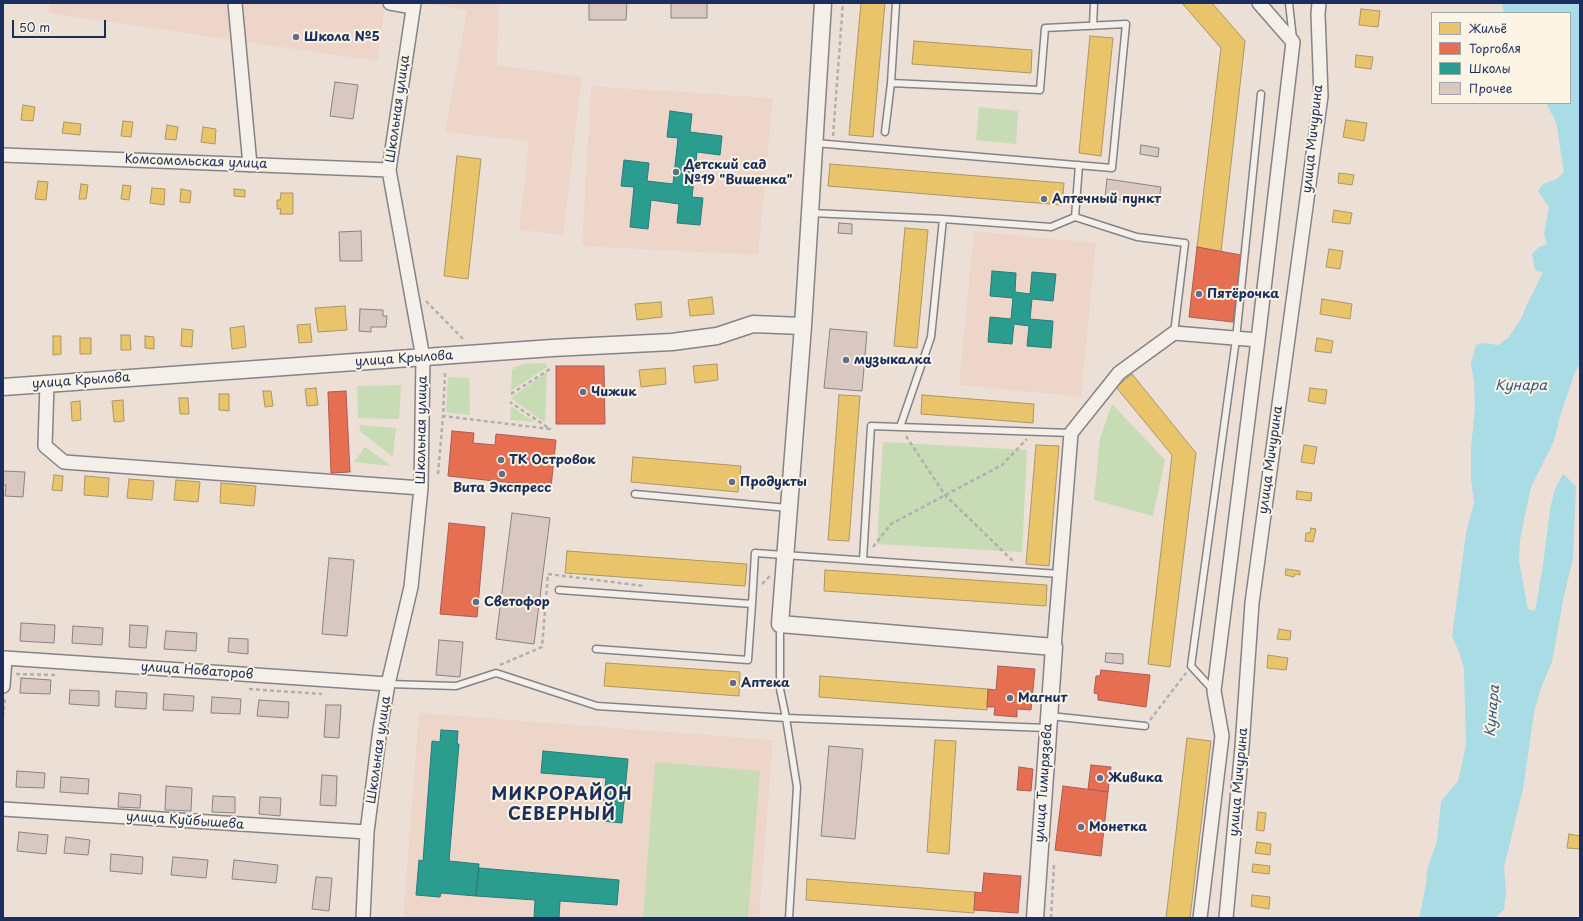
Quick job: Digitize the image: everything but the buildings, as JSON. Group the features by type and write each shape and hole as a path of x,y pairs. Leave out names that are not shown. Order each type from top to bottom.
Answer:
{"street":[{"path":"235,3 250,164"},
{"path":"390,3 414,5"},
{"path":"823,3 804,326 780,624 1054,647 1071,433 1119,373 1174,333 1258,340"},
{"path":"1200,918 1222,736 1214,691 1258,340 1293,42 1260,3"},
{"name":"улица Мичурина","path":"1226,918 1242,747 1252,603 1321,96 1318,14 1319,3"},
{"name":"Школьная улица","path":"363,918 367,832 380,729 388,684 411,587 421,488 424,358 389,170 414,5"},
{"name":"Комсомольская улица","path":"3,155 389,170"},
{"name":"улица Крылова","path":"3,387 552,348 672,342 717,336 753,324 804,326"},
{"path":"47,384 45,446 64,462 421,488"},
{"name":"улица Тимирязева","path":"1035,918 1054,647"},
{"name":"улица Новаторов","path":"3,686 5,658 388,684"},
{"name":"улица Куйбышева","path":"3,809 367,832"}],"lane":[{"path":"885,132 891,83 896,3"},
{"path":"1092,26 1094,3"},
{"path":"1289,3 1293,42"},
{"path":"814,143 1112,168 1126,24 1045,28 1040,90 891,83"},
{"path":"1214,691 1191,666 1236,339 1261,94"},
{"path":"1075,217 1079,165"},
{"path":"810,213 943,219 1051,227 1075,217 1137,237 1185,243 1174,333"},
{"path":"900,427 931,337 943,219"},
{"path":"863,560 871,426 1071,433"},
{"path":"635,494 790,508"},
{"path":"596,649 748,660 755,553 786,561 863,560 1060,574"},
{"path":"559,590 752,604"},
{"path":"780,624 780,689 798,787 789,918"},
{"path":"388,684 456,686 496,673 597,706 786,718 1048,722 1145,726"}],"path":[{"path":"832,144 843,3"},
{"path":"426,301 477,354"},
{"path":"511,394 550,369"},
{"path":"438,474 445,374"},
{"path":"443,416 550,429 510,402"},
{"path":"900,427 945,495 1024,571"},
{"path":"863,560 891,524 1002,465 1034,432"},
{"path":"753,592 786,561"},
{"path":"542,647 548,574 648,586"},
{"path":"1145,726 1191,666"}],"shaded area":[{"name":"Школа №5","path":"50,3 385,3 377,61 48,13"},
{"path":"422,3 499,3 497,65 582,77 563,235 519,230 529,141 445,132 467,10"},
{"name":"Детский сад №19 \"Вишенка\"","path":"591,86 773,98 758,255 582,246"},
{"path":"974,231 1096,243 1081,397 959,385"},
{"path":"419,713 773,740 759,918 403,918"}],"green space":[{"path":"979,107 1018,111 1016,144 976,140"},
{"path":"546,363 547,367 511,391 512,370 515,367 524,364"},
{"path":"547,372 545,423 511,398"},
{"path":"448,377 469,378 470,415 446,412"},
{"path":"401,385 399,419 358,418 357,386"},
{"path":"1112,404 1165,460 1153,516 1094,500 1100,438"},
{"path":"511,406 534,422 510,420"},
{"path":"359,425 396,428 393,457 361,432"},
{"path":"883,442 1027,450 1022,552 877,544"},
{"path":"365,447 392,466 354,462"},
{"path":"655,762 760,771 748,918 643,918"}],"water":[{"name":"Кунара","path":"1502,3 1580,3 1580,363 1574,375 1560,416 1554,441 1531,487 1520,540 1519,561 1528,609 1535,611 1543,565 1550,509 1555,489 1563,474 1576,486 1573,559 1564,595 1552,662 1540,690 1534,713 1523,789 1504,867 1506,892 1504,910 1494,918 1419,918 1426,885 1427,870 1437,841 1441,801 1458,781 1466,745 1464,669 1452,636 1466,533 1474,503 1471,479 1471,448 1475,407 1471,363 1476,345 1483,343 1498,345 1508,338 1521,319 1543,273 1535,270 1532,254 1539,247 1547,244 1544,235 1549,207 1538,191 1543,184 1557,179 1564,172 1556,122 1547,104 1571,104 1571,12 1504,12"}],"place":[{"name":"Школа №5","path":"296,37"},
{"name":"Детский сад №19 \"Вишенка\"","path":"676,172"},
{"name":"Аптечный пункт","path":"1044,199"},
{"name":"Пятёрочка","path":"1199,294"},
{"name":"музыкалка","path":"846,360"},
{"name":"Чижик","path":"583,392"},
{"name":"ТК Островок","path":"501,460"},
{"name":"Вита Экспресс","path":"502,474"},
{"name":"Продукты","path":"732,482"},
{"name":"Светофор","path":"476,602"},
{"name":"Аптека","path":"733,683"},
{"name":"Магнит","path":"1010,698"},
{"name":"Живика","path":"1100,778"},
{"name":"Монетка","path":"1081,827"}],"district":[{"name":"МИКРОРАЙОН СЕВЕРНЫЙ","path":"562,805"}]}
